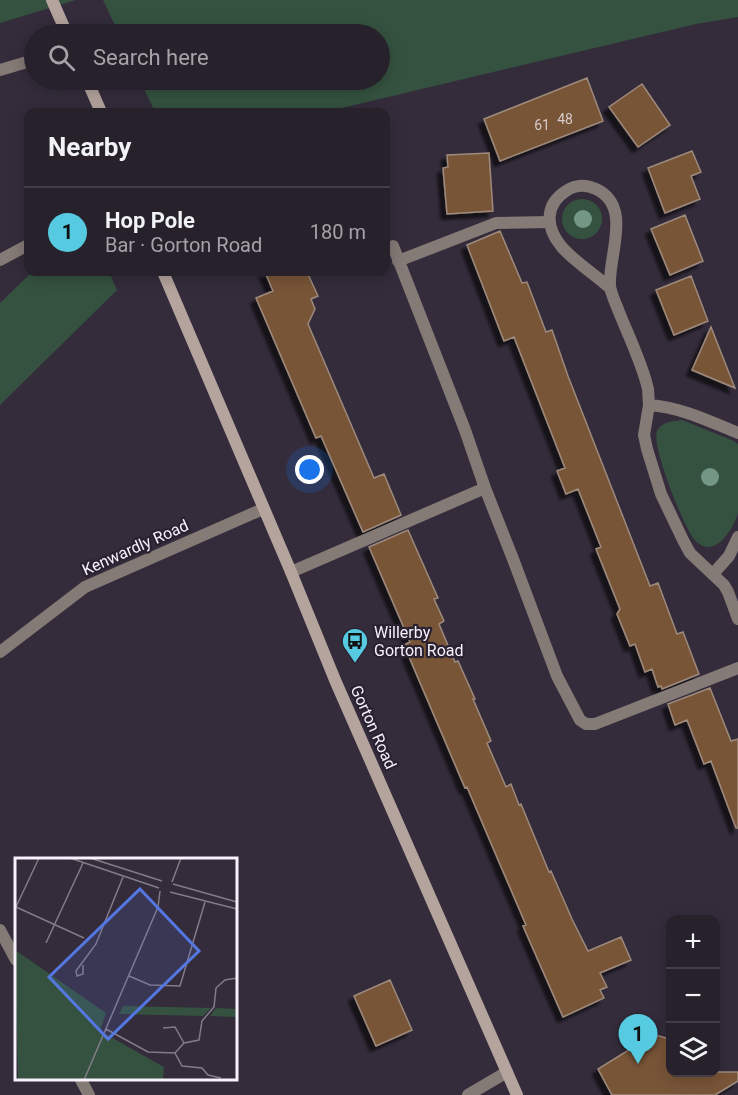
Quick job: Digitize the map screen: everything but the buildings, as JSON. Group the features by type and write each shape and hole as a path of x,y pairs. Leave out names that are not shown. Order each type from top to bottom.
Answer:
{"main road":[{"path":"52,0 63,24"},
{"path":"91,90 99,108"},
{"name":"Gorton Road","path":"165,276 291,572 339,691 517,1095"}],"street":[{"path":"0,70 24,63"},
{"path":"610,288 560,246 553,234 549,222 550,211 555,200 574,186 585,185 597,189 613,206 617,230 610,288 646,382 649,405 644,435 647,449 661,494 683,540 690,553 713,574 728,592 738,619"},
{"path":"398,261 496,224 549,222"},
{"path":"393,246 557,676 580,720 586,724 595,724 738,668"},
{"path":"0,260 24,247"},
{"path":"649,405 686,412 738,433"},
{"path":"291,572 485,488"},
{"name":"Kenwardly Road","path":"0,652 85,586 263,509"},
{"path":"713,574 729,556 738,537"},
{"path":"0,930 15,958"},
{"path":"468,1095 507,1071"},
{"path":"81,1080 89,1095"}],"green space":[{"path":"0,0 76,0 0,23"},
{"path":"103,0 738,0 738,17 696,24 342,108 153,108 145,90 390,90 390,24 114,24"},
{"path":"582,199 590,200 596,205 601,211 601,227 596,233 590,238 582,239 574,238 568,233 563,227 562,219 563,211 568,205 574,200"},
{"path":"28,276 111,276 117,290 0,405 0,303"},
{"path":"682,420 738,444 738,513 727,535 715,545 708,547 701,545 689,531 669,485 656,439 657,431 661,426 668,422"}],"place":[{"name":"Willerby Gorton Road","path":"355,664"},
{"name":"Hop Pole","path":"638,1064"}]}
